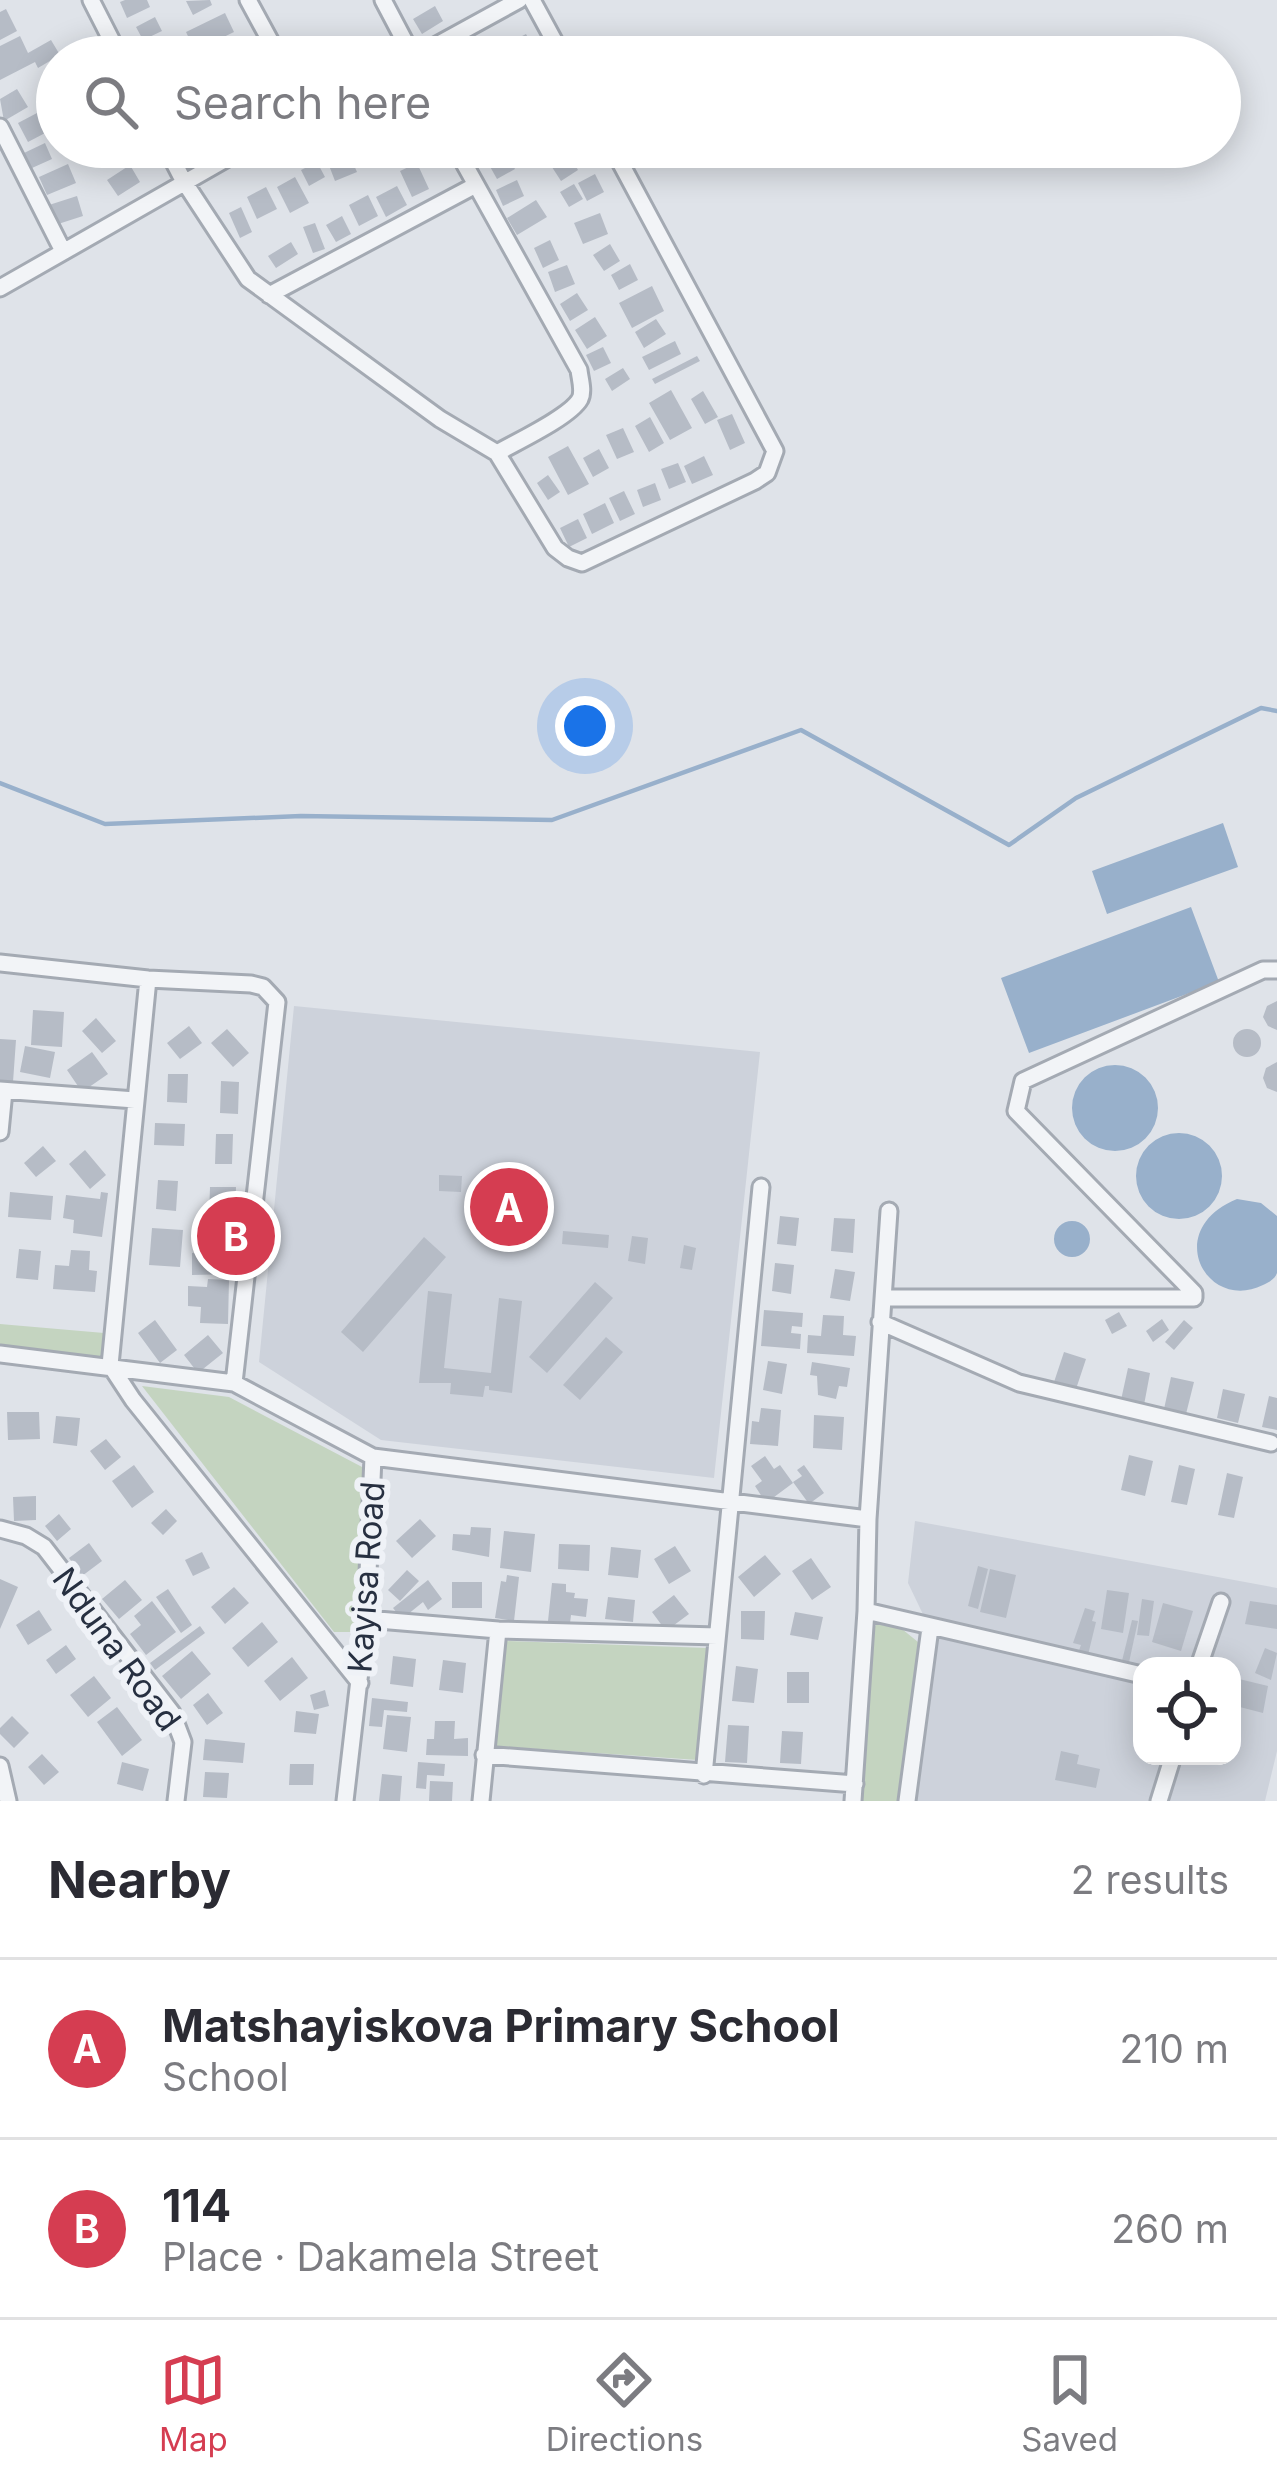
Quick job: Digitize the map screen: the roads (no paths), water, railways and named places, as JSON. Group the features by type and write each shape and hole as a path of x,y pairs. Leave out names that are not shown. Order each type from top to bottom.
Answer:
{"street":[{"path":"91,0 109,36"},
{"path":"248,0 268,36"},
{"path":"383,0 403,36"},
{"path":"453,36 519,0"},
{"path":"532,0 552,36"},
{"path":"0,127 63,251"},
{"path":"177,168 242,270 268,295 440,419 497,453 555,548 582,563 755,481 774,462 770,440 623,168"},
{"path":"0,288 206,168"},
{"path":"465,168 579,370 582,387 580,400 564,413 497,453"},
{"path":"268,295 474,186"},
{"path":"0,963 148,979 251,984 263,987 277,1002 234,1383"},
{"path":"883,1298 1194,1298 1016,1111 1017,1098 1023,1081 1263,970 1277,970"},
{"path":"148,979 110,1365 360,1683"},
{"path":"0,1132 2,1091 135,1100"},
{"path":"704,1775 761,1187"},
{"path":"484,1755 854,1792 889,1211"},
{"path":"880,1322 1018,1383 1271,1443"},
{"name":"Kayisa Road","path":"0,1354 234,1383 374,1457 366,1619 345,1801"},
{"path":"374,1457 868,1519"},
{"name":"Nduna Road","path":"0,1529 44,1547 172,1713 183,1742 176,1801"},
{"path":"1202,1657 1220,1602"},
{"path":"866,1611 1133,1673"},
{"path":"366,1619 498,1630 717,1636"},
{"path":"907,1801 929,1628"},
{"path":"481,1801 498,1630"},
{"path":"1159,1801 1170,1765"},
{"path":"0,1766 8,1801"}],"water":[{"path":"1223,823 1238,867 1107,914 1092,871"},
{"path":"1191,907 1219,982 1029,1053 1001,978"},
{"path":"1115,1065 1131,1068 1145,1078 1155,1092 1155,1124 1145,1138 1131,1148 1115,1151 1099,1148 1085,1138 1075,1124 1072,1108 1075,1092 1085,1078 1099,1068"},
{"path":"1179,1133 1195,1136 1209,1146 1219,1160 1219,1192 1209,1206 1195,1216 1179,1219 1163,1216 1149,1206 1139,1192 1136,1176 1139,1160 1149,1146 1163,1136"},
{"path":"1237,1199 1261,1203 1277,1216 1277,1273 1265,1284 1243,1291 1225,1288 1210,1278 1200,1264 1197,1247 1201,1229 1214,1213"},
{"path":"1072,1221 1085,1226 1090,1239 1085,1252 1072,1257 1059,1252 1054,1239 1059,1226"}],"waterway":[{"path":"0,783 105,824 301,816 552,820 801,730 1009,845 1076,798 1261,708 1277,711"}],"place":[{"name":"Matshayiskova Primary School","path":"509,1207"},
{"name":"114","path":"236,1236"}]}
